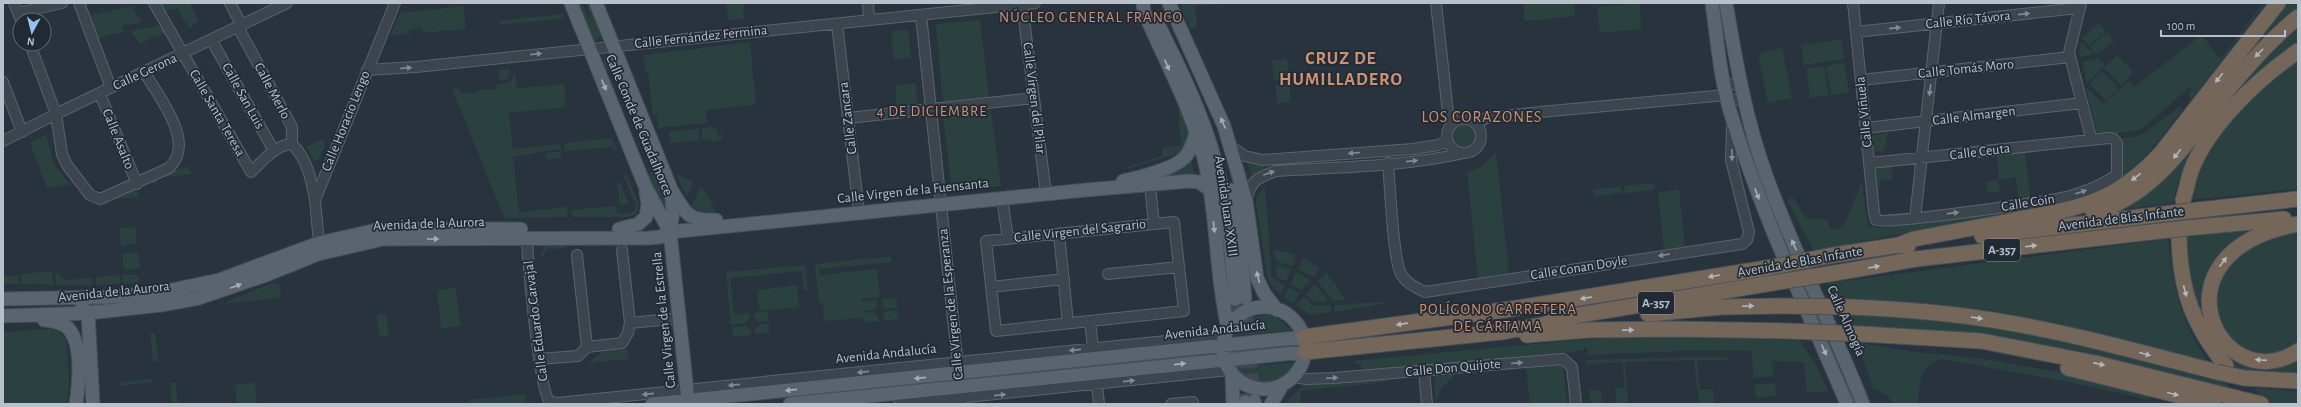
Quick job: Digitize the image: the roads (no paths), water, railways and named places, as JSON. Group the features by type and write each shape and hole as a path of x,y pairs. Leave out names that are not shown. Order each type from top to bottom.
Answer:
{"highway":[{"path":"1899,245 1914,239 2068,210 2098,201 2116,191 2136,177 2161,153 2278,3"},
{"path":"1988,226 2013,226 2069,218 2101,210 2140,190 2170,163 2255,57 2298,17"},
{"path":"2186,206 2192,170 2206,143 2224,118 2259,81 2298,51"},
{"name":"Avenida de Blas Infante","path":"1304,337 1520,308 1899,245 1916,246 2098,221 2172,213 2186,206 2298,199"},
{"name":"Avenida de Blas Infante","path":"1305,352 1501,332 1542,325 1567,317 1916,259 2298,218"},
{"path":"2298,224 2267,231 2239,246 2221,264 2214,277 2208,299 2210,318 2215,331 2230,348 2240,354 2253,359 2274,360 2286,358 2298,351"},
{"path":"2178,232 2179,264 2190,307 2221,369 2249,393"},
{"path":"1542,325 1567,324 1714,308 1780,306 1908,310 2004,322 2221,369"},
{"path":"1501,332 1533,335 1612,330 1788,331 1981,341 2249,393 2298,381"},
{"path":"1908,338 2031,359 2213,404"}],"main road":[{"name":"Calle Conde de Guadalhorce","path":"571,3 645,186 670,232"},
{"name":"Calle Conde de Guadalhorce","path":"596,3 671,190 672,211 670,232"},
{"name":"Avenida Juan XXIII","path":"1143,3 1144,12 1196,133 1209,189 1229,368 1246,403"},
{"name":"Avenida Juan XXIII","path":"1148,3 1199,113 1215,160 1223,197 1240,298 1239,236 1223,158 1206,109 1160,3"},
{"name":"Avenida Juan XXIII","path":"1169,3 1224,126 1246,201 1257,278 1264,293 1277,310"},
{"path":"1712,3 1726,95 1752,180 1774,238 1844,404 1863,402"},
{"name":"Calle Almogía","path":"1726,3 1742,92 1766,176 1787,229 1863,402"},
{"name":"Calle Virgen de la Fuensanta","path":"1086,190 1147,175 1184,159 1189,152 1196,133"},
{"name":"Calle Virgen de la Fuensanta","path":"670,232 940,204 1190,181 1198,182 1209,189"},
{"name":"Avenida de la Aurora","path":"619,229 638,224 646,217 648,204 645,186"},
{"name":"Calle Virgen de la Fuensanta","path":"671,190 686,212 692,217 700,220 723,219 742,224"},
{"name":"Avenida de la Aurora","path":"22,315 88,313 161,305 199,298 393,228 619,229 661,230 670,232"},
{"name":"Avenida de la Aurora","path":"3,300 56,299 157,293 206,283 319,243 371,236 648,238 660,237 670,232"},
{"name":"Calle Virgen de la Estrella","path":"670,232 688,398"},
{"path":"3,294 30,299"},
{"path":"56,299 82,307 88,313 93,404"},
{"path":"1226,336 1239,316 1259,308 1277,310 1287,314 1296,323 1304,337 1305,352 1300,367 1272,404"},
{"path":"4,320 22,315 42,320"},
{"path":"4,320 56,321 68,328 77,342 76,404"},
{"name":"Avenida Andalucía","path":"790,404 960,385 1226,336 1304,337"},
{"name":"Avenida Andalucía","path":"652,404 688,398 960,385 1229,368 1305,352"},
{"path":"1229,368 1241,382 1253,388 1270,389 1288,381"}],"street":[{"path":"18,12 62,3"},
{"name":"Calle Asalto","path":"79,3 111,88"},
{"name":"Calle Santa Teresa","path":"154,3 252,172 274,151"},
{"name":"Calle Merlo","path":"230,3 240,26 292,127 292,144"},
{"name":"Calle Gerona","path":"3,142 56,114 212,41 287,3"},
{"name":"Calle Horacio Lengo","path":"319,243 315,200 394,3"},
{"path":"868,3 870,20"},
{"name":"Calle Fernández Fermina","path":"367,70 589,49 1036,3"},
{"path":"1436,3 1448,113 1454,122"},
{"name":"Calle Viñuela","path":"1853,3 1876,220"},
{"path":"1915,218 1939,3"},
{"name":"Calle Virgen del Pilar","path":"1022,4 1046,194"},
{"path":"2080,6 2070,57 2091,138"},
{"name":"Calle Río Távora","path":"1856,32 2080,6"},
{"name":"Calle Virgen de la Esperanza","path":"921,15 960,385"},
{"name":"Calle Zancara","path":"837,24 859,212"},
{"name":"Calle San Luis","path":"212,41 274,151"},
{"path":"33,52 56,114 62,154 67,165 90,196 100,199 137,184 169,168 176,162 177,137 172,117 145,73"},
{"name":"Calle Tomás Moro","path":"1861,80 2070,57"},
{"path":"3,82 22,132"},
{"path":"1477,124 1486,118 1540,112 1726,95 1731,100 1738,100 1742,92"},
{"name":"Calle Asalto","path":"100,94 137,184"},
{"path":"848,118 1034,98"},
{"name":"Calle Almargen","path":"1866,128 2082,103"},
{"name":"Calle Conan Doyle","path":"1388,164 1397,257 1400,273 1410,286 1425,292 1742,244 1747,240 1749,232 1731,160 1732,116"},
{"path":"1246,201 1250,186 1261,176 1276,171 1388,164 1440,158 1464,153 1473,150 1480,143 1482,133 1477,124 1463,118 1454,122 1448,130 1448,140 1454,149 1464,153"},
{"name":"Calle Ceuta","path":"1870,163 1921,159 2091,138"},
{"name":"Calle Coín","path":"1876,220 1915,218 2040,202 2088,190 2117,174 2117,143 2114,139 2091,138"},
{"path":"1230,146 1250,159 1262,160 1413,149 1438,145 1448,140"},
{"path":"274,151 284,144 292,144 301,153 309,170 315,200"},
{"path":"1292,170 1291,164 1297,157"},
{"path":"1150,185 1154,224"},
{"path":"1002,198 1008,239"},
{"name":"Calle Virgen del Sagrario","path":"991,287 986,241 1174,222 1179,267"},
{"path":"1059,234 1068,323"},
{"name":"Calle Eduardo Carvajal","path":"527,238 539,359 545,393 550,402"},
{"path":"319,243 332,250"},
{"path":"539,359 578,356 587,346 622,343 628,334 630,323 622,250"},
{"path":"577,255 587,346"},
{"path":"1064,279 991,287 996,331 1184,311 1179,267 1108,274"},
{"path":"630,323 680,318"},
{"path":"1090,321 1093,348"},
{"name":"Avenida Andalucía","path":"899,404 960,385 1093,348 1226,336"},
{"name":"Calle Don Quijote","path":"1288,381 1563,359 1572,367 1576,404"},
{"name":"Avenida Andalucía","path":"960,385 1097,384 1229,368"},
{"path":"1424,370 1427,404"},
{"path":"1097,384 1099,404"},
{"name":"Avenida Andalucía","path":"550,402 557,403 688,398"},
{"path":"1171,404 1193,402 1193,404"}],"tunnel":[{"path":"1245,298 1254,401"},
{"path":"1235,299 1245,402"}],"district":[{"name":"NÚCLEO GENERAL FRANCO","path":"1091,17"},
{"name":"CRUZ DE HUMILLADERO","path":"1341,69"},
{"name":"4 DE DICIEMBRE","path":"932,111"},
{"name":"LOS CORAZONES","path":"1482,117"},
{"name":"POLÍGONO CARRETERA DE CÁRTAMA","path":"1498,318"}]}
